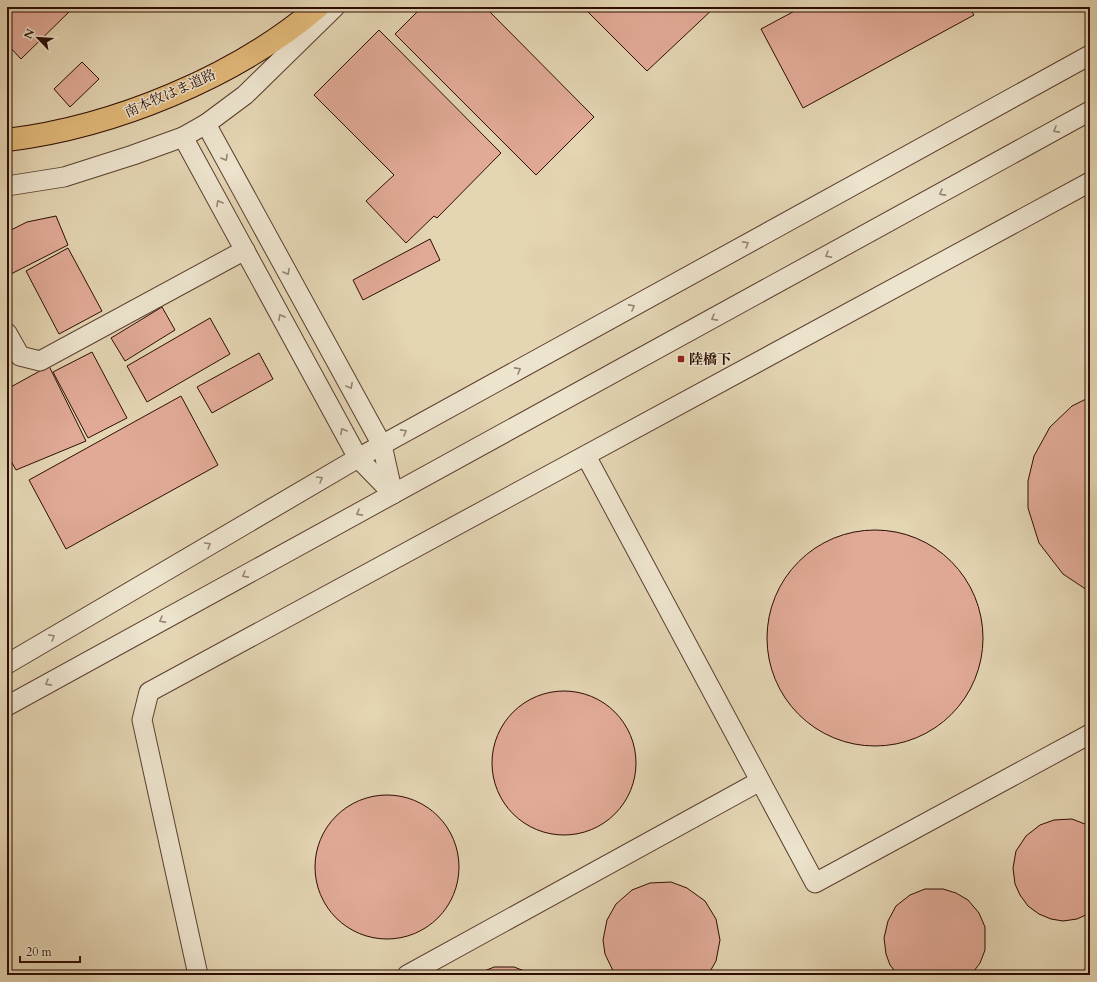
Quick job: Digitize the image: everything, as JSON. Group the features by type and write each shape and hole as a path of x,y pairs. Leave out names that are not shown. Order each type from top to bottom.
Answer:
{"highway":[{"name":"南本牧はま道路","path":"7,132 86,117 158,92 231,57 256,43 279,28 306,7"},
{"name":"南本牧はま道路","path":"7,140 88,125 160,100 260,50 318,7"}],"street":[{"path":"7,186 64,177 183,137 206,124 244,95 335,7"},
{"path":"7,664 174,564 358,458 1090,55"},
{"path":"7,706 1090,111"},
{"path":"206,124 382,445 393,494"},
{"path":"183,137 358,458 393,494"},
{"path":"198,975 142,720 149,692 1090,182"},
{"path":"7,333 20,356 40,361 245,250"},
{"path":"586,456 816,883 1090,734"},
{"path":"407,975 760,781"}],"building":[{"path":"7,7 74,7 21,59 7,44"},
{"path":"422,7 485,7 594,117 536,175 395,34"},
{"path":"583,7 715,7 647,71"},
{"path":"802,7 969,7 974,15 803,108 761,29"},
{"path":"379,30 501,153 437,218 434,216 406,243 366,201 394,175 314,95"},
{"path":"82,62 99,79 70,107 54,89"},
{"path":"56,216 68,245 7,276 7,232 27,222"},
{"path":"430,239 440,260 363,300 353,280"},
{"path":"68,248 102,311 59,334 26,271"},
{"path":"162,307 175,330 125,361 111,338"},
{"path":"210,318 230,354 147,402 127,366"},
{"path":"92,352 127,418 88,438 53,372"},
{"path":"259,353 273,379 212,413 197,387"},
{"path":"49,366 86,441 16,470 7,454 7,389"},
{"path":"181,396 218,465 66,549 29,480"},
{"path":"1090,397 1090,592 1063,574 1039,543 1028,508 1028,481 1034,456 1050,427 1072,406"},
{"path":"875,530 896,532 926,543 951,562 970,587 981,617 983,638 981,659 970,689 951,714 926,733 896,744 875,746 854,744 824,733 799,714 780,689 769,659 767,638 769,617 780,587 799,562 824,543 854,532"},
{"path":"557,691 571,691 598,699 610,707 620,717 631,735 635,749 635,777 631,791 620,809 610,819 592,830 571,835 557,835 530,827 518,819 508,809 497,791 492,770 492,756 500,729 508,717 518,707 536,696"},
{"path":"380,795 394,795 421,803 433,811 443,821 454,839 458,853 458,881 454,895 443,913 433,923 415,934 394,939 380,939 353,931 341,923 331,913 320,895 315,874 315,860 323,833 331,821 341,811 359,800"},
{"path":"1072,819 1090,826 1090,913 1077,919 1063,921 1051,919 1039,914 1028,906 1020,895 1015,884 1013,868 1016,851 1026,836 1040,825 1054,820"},
{"path":"671,882 687,888 705,901 716,919 720,940 716,961 708,975 615,975 605,954 603,940 607,920 616,904 632,890 650,883"},
{"path":"925,889 943,889 956,893 968,900 979,913 985,927 985,950 980,963 971,975 898,975 890,965 886,954 884,938 888,921 896,906 910,895"},
{"path":"494,967 514,967 535,975 475,975"}],"place":[{"name":"陸橋下","path":"681,359"}]}
